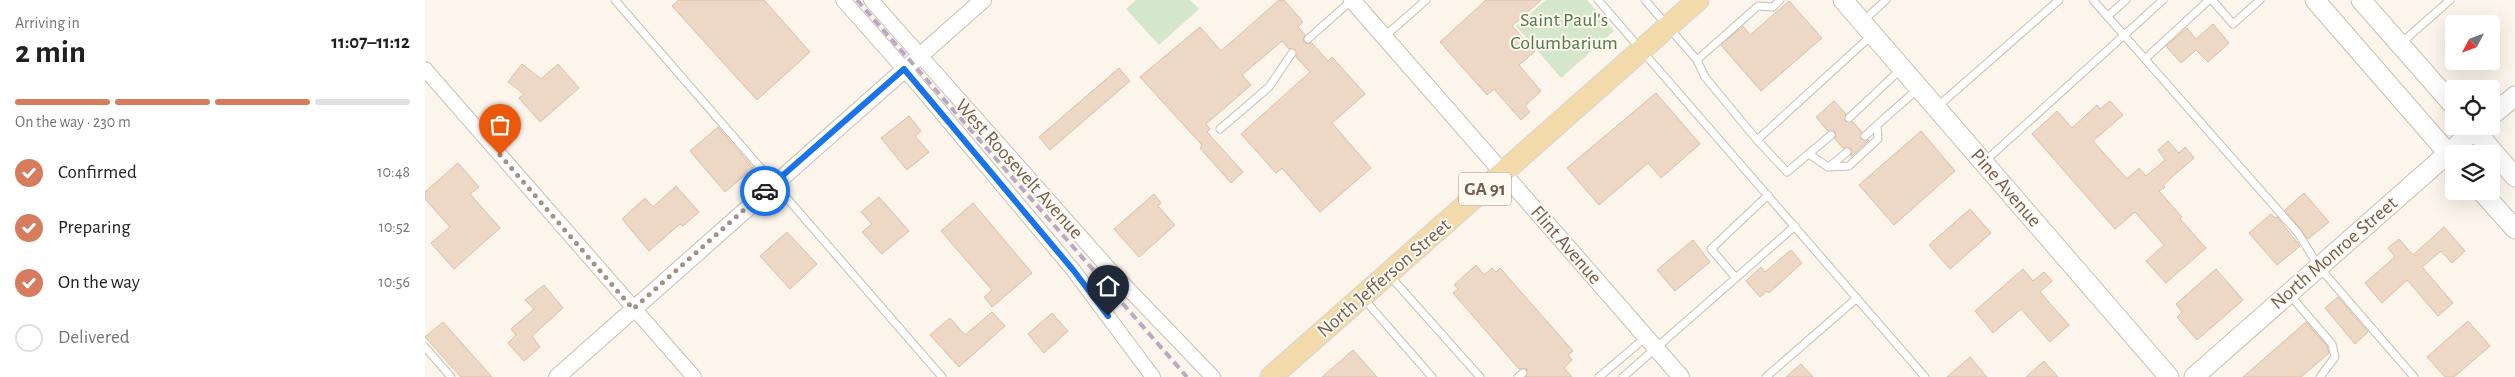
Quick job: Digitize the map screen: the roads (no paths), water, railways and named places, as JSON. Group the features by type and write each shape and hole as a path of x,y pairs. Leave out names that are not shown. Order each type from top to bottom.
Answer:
{"main road":[{"name":"North Jefferson Street","path":"1271,377 1698,0"},
{"name":"Pine Avenue","path":"1843,0 2169,377"},
{"path":"2315,0 2445,150"},
{"path":"2361,0 2445,96"},
{"path":"2500,108 2515,96"},
{"name":"North Monroe Street","path":"2461,145 2469,135"},
{"path":"2481,135 2513,171"},
{"name":"North Monroe Street","path":"2194,377 2319,267 2445,162"},
{"path":"2489,200 2515,229"}],"street":[{"name":"West Roosevelt Avenue","path":"843,0 904,69 1074,271 1153,377"},
{"name":"West Roosevelt Avenue","path":"871,0 1112,272 1213,377"},
{"path":"557,377 983,0"},
{"name":"Flint Avenue","path":"1352,0 1681,377"},
{"path":"425,68 694,377"}],"lane":[{"path":"615,0 942,377"},
{"path":"1308,39 1352,0"},
{"path":"1384,37 1426,0"},
{"path":"1598,0 1925,377"},
{"path":"1645,0 1697,60 1705,77 1757,140 1787,172 1831,135"},
{"path":"1697,60 1758,6 1773,6 1780,0"},
{"path":"1757,140 1867,28 1886,0"},
{"path":"1936,108 2059,0"},
{"path":"2093,0 2298,233 2319,267 2414,377"},
{"path":"2108,16 2126,0"},
{"path":"1984,162 2163,0"},
{"path":"2145,59 2210,0 2233,24 2260,0"},
{"path":"2400,44 2450,0"},
{"path":"1220,129 1269,87 1292,52"},
{"path":"1849,118 1902,68"},
{"path":"1865,136 1919,88"},
{"path":"1809,154 1828,167 1849,166 1878,139 1877,125"},
{"path":"1828,167 1847,152"},
{"path":"1736,278 1711,249 1768,195"},
{"path":"1599,377 1651,342 1736,278 1795,226"},
{"path":"1388,274 1480,377"},
{"path":"2289,293 2333,344 2335,357 2320,377"},
{"path":"1361,297 1432,377"},
{"path":"1766,377 1857,298"},
{"path":"1623,377 1651,342"},
{"path":"425,347 451,377"}],"railway":[{"path":"857,0 1187,377"}],"park label":[{"name":"Saint Paul's Columbarium","path":"1564,32"}]}
